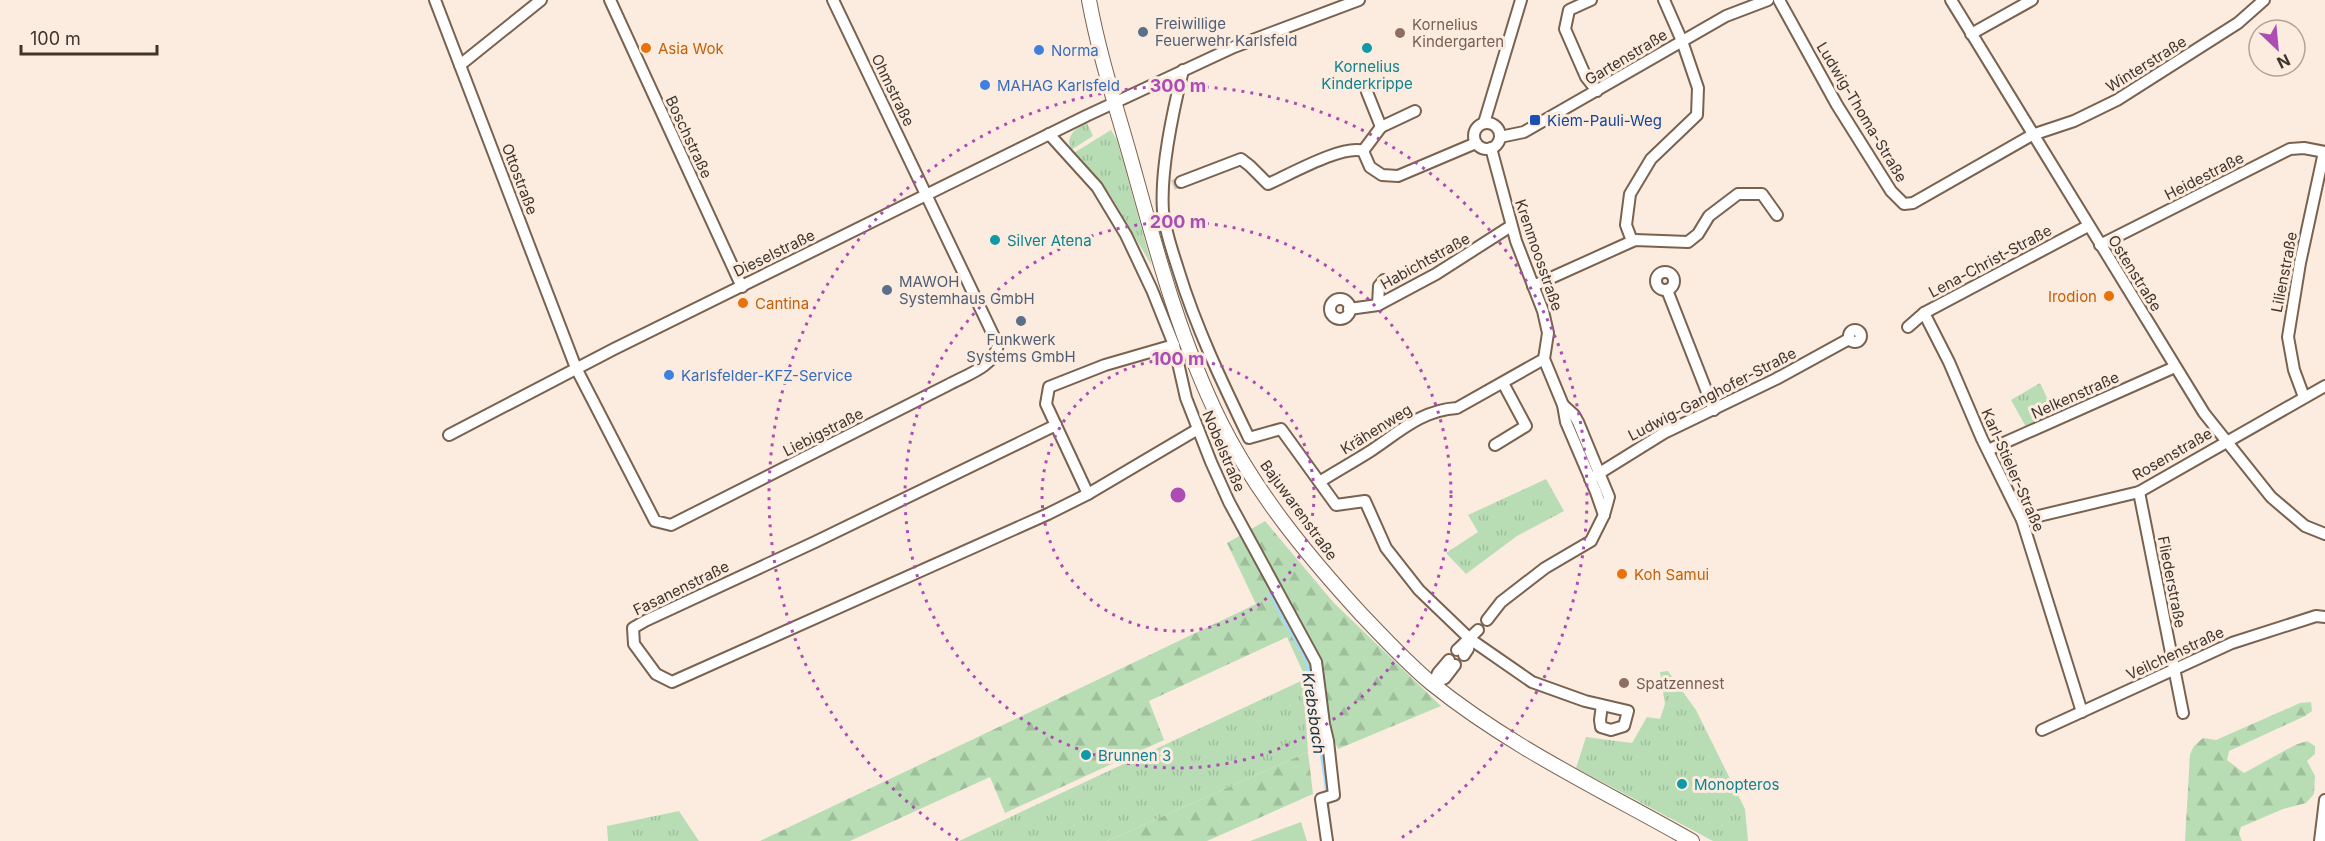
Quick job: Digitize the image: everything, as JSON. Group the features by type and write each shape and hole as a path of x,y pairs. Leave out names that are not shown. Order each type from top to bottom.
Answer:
{"main road":[{"name":"Bajuwarenstraße","path":"1089,0 1115,103 1164,274 1189,346 1220,420 1263,495 1326,576 1381,635 1433,684 1511,739 1692,841"}],"street":[{"name":"Ottostraße","path":"435,0 576,368"},
{"path":"460,65 541,0"},
{"name":"Boschstraße","path":"610,0 741,287"},
{"name":"Ohmstraße","path":"833,0 926,194"},
{"name":"Dieselstraße","path":"449,435 576,368 1049,134 1234,47 1359,0"},
{"path":"1484,123 1495,127 1500,137 1497,144 1491,148 1482,148 1476,143 1475,131 1484,123 1521,0"},
{"path":"1591,0 1569,10 1565,29 1586,77 1597,91"},
{"path":"1632,242 1626,225 1630,194 1651,159 1697,115 1698,88 1682,41 1664,0"},
{"name":"Gartenstraße","path":"1500,137 1524,132 1726,16 1768,0"},
{"name":"Ludwig-Thoma-Straße","path":"1779,0 1843,114 1891,192 1904,204 1913,203 2032,135"},
{"name":"Ostenstraße","path":"1951,0 2204,413 2271,497 2305,526 2325,534"},
{"path":"1971,34 2032,0"},
{"name":"Winterstraße","path":"2032,135 2074,121 2117,100 2238,23 2264,0"},
{"path":"1183,70 1171,119 1173,184 1163,210 1181,280 1207,351 1249,438 1281,429 1321,481 1336,505 1365,501 1386,548 1419,590 1470,639 1532,682 1602,705"},
{"path":"1367,92 1380,127"},
{"path":"1363,151 1380,127 1415,111"},
{"name":"Nobelstraße","path":"1049,134 1096,187 1113,211 1139,260 1174,345 1186,398 1197,429 1229,502 1316,662 1334,795 1321,799 1326,841"},
{"path":"1173,184 1241,159 1268,184 1353,148 1363,151 1370,167 1382,175 1398,176 1476,143"},
{"name":"Krenmoosstraße","path":"1487,620 1501,602 1514,591 1545,568 1591,542 1604,515 1609,496 1595,476 1566,422 1563,405 1544,359 1548,333 1544,311 1511,226 1491,148"},
{"name":"Heidestraße","path":"2100,245 2290,149 2304,148 2324,152"},
{"name":"Lilienstraße","path":"2304,397 2294,370 2288,337 2300,263 2324,152"},
{"name":"Liebigstraße","path":"576,368 655,521 671,525 682,520 948,385 989,362 996,354 998,345 926,194"},
{"path":"1533,286 1635,240 1688,242 1698,234 1709,216 1738,194 1762,194 1777,215"},
{"name":"Habichtstraße","path":"1349,309 1378,305 1436,274 1511,226"},
{"name":"Lena-Christ-Straße","path":"1908,327 1924,313 2088,226"},
{"path":"1378,305 1379,286 1384,280"},
{"path":"1667,290 1714,410"},
{"name":"Karl-Stieler-Straße","path":"1924,313 2022,520 2082,712"},
{"name":"Ludwig-Ganghofer-Straße","path":"1595,476 1664,433 1714,410 1849,339"},
{"path":"1088,494 1047,404 1049,387 1105,365 1174,345"},
{"name":"Krähenweg","path":"1321,481 1404,426 1443,409 1457,408 1544,359"},
{"name":"Nelkenstraße","path":"1988,450 2175,367"},
{"path":"1495,445 1526,426 1503,383"},
{"name":"Rosenstraße","path":"2022,520 2139,492 2325,386"},
{"name":"Fasanenstraße","path":"1056,425 815,542 645,621 633,628 634,644 656,674 672,682 1088,494 1197,429"},
{"name":"Fliederstraße","path":"2139,492 2183,713"},
{"name":"Veilchenstraße","path":"2042,730 2232,643 2316,616 2325,617"},
{"path":"1460,652 1468,649 1470,639 1478,630"},
{"path":"1433,684 1445,678 1452,663"},
{"path":"2320,841 2325,800"}],"green space":[{"path":"1087,123 1093,136 1071,150 1070,136"},
{"path":"1111,130 1117,140 1152,266 1109,193 1072,154"},
{"path":"2040,383 2055,415 2026,427 2011,400"},
{"path":"1546,479 1564,511 1517,536 1466,574 1446,553 1478,532 1468,515"},
{"path":"1265,521 1334,603 1441,706 1338,749 1287,637 1149,701 1164,740 1005,813 990,777 850,841 760,841 1256,604 1227,543"},
{"path":"1668,671 1696,710 1745,809 1748,841 1713,841 1576,768 1586,737 1632,743 1647,717 1660,719 1665,704 1660,672"},
{"path":"1303,680 1308,752 1107,841 959,841"},
{"path":"2311,702 2312,711 2305,716 2229,751 2227,760 2244,773 2295,745 2307,741 2315,746 2315,754 2307,761 2315,776 2314,794 2306,803 2283,809 2241,827 2239,834 2242,841 2185,841 2190,754 2194,746 2203,738 2216,740 2300,703"},
{"path":"1308,752 1313,794 1207,841 1107,841"},
{"path":"679,811 699,841 608,841 607,826"},
{"path":"1301,822 1307,841 1250,841"}],"waterway":[{"name":"Krebsbach","path":"1270,594 1306,660 1325,778 1332,841"}],"tunnel":[{"path":"1173,185 1181,182"}],"place":[{"name":"Freiwillige Feuerwehr Karlsfeld","path":"1143,32"},
{"name":"Kornelius Kindergarten","path":"1400,33"},
{"name":"Asia Wok","path":"646,48"},
{"name":"Kornelius Kinderkrippe","path":"1367,48"},
{"name":"Norma","path":"1039,50"},
{"name":"MAHAG Karlsfeld","path":"985,85"},
{"name":"Kiem-Pauli-Weg","path":"1535,120"},
{"name":"Silver Atena","path":"995,240"},
{"name":"MAWOH Systemhaus GmbH","path":"887,290"},
{"name":"Irodion","path":"2109,296"},
{"name":"Cantina","path":"743,303"},
{"name":"Funkwerk Systems GmbH","path":"1021,321"},
{"name":"Karlsfelder-KFZ-Service","path":"669,375"},
{"name":"Koh Samui","path":"1622,574"},
{"name":"Spatzennest","path":"1624,683"},
{"name":"Brunnen 3","path":"1086,755"},
{"name":"Monopteros","path":"1682,784"}]}
